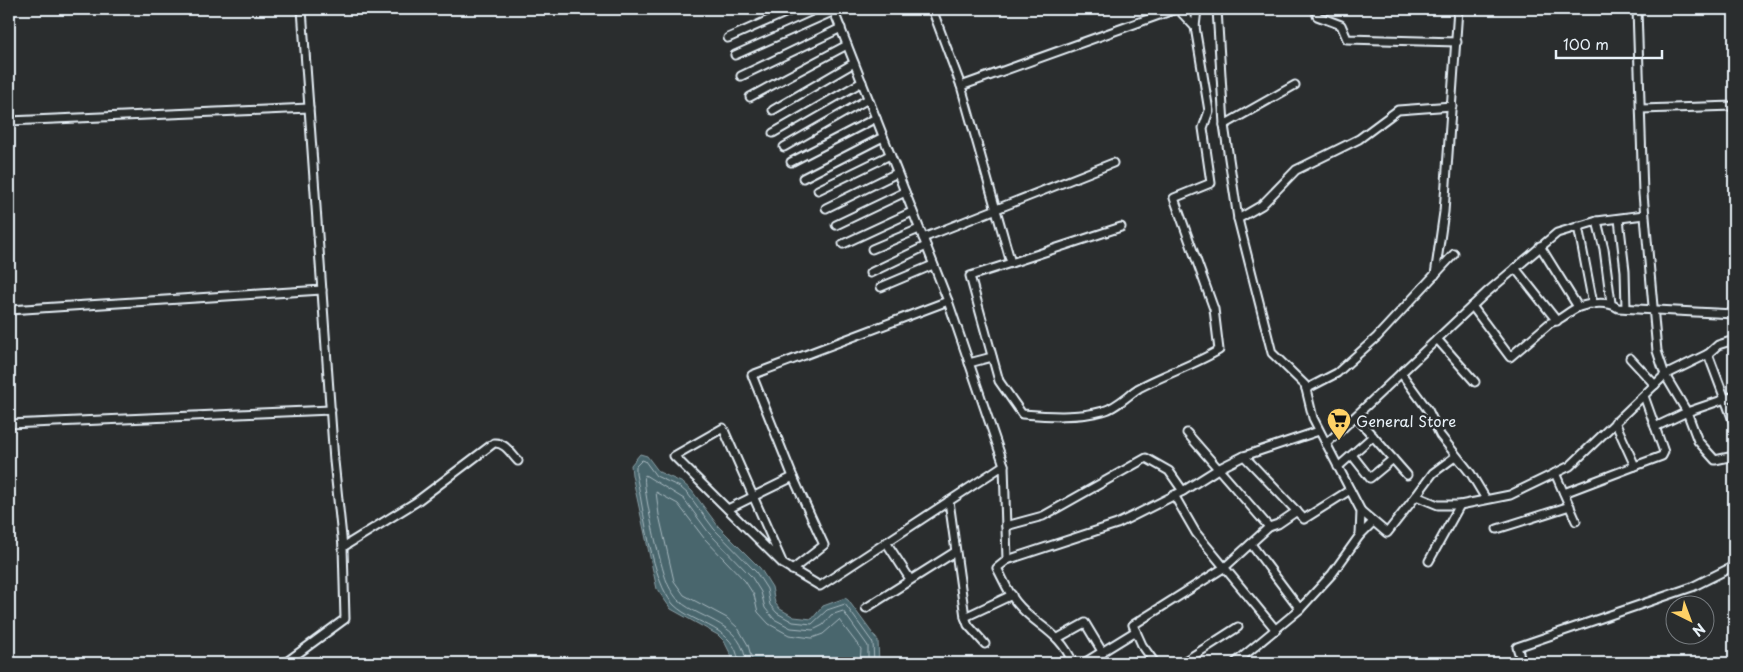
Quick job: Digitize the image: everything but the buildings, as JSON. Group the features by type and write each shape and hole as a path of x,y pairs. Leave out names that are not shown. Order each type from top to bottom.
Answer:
{"street":[{"path":"285,663 345,619 343,548 302,9"},
{"path":"728,38 794,9"},
{"path":"932,9 961,86 1011,263"},
{"path":"961,86 1177,9 1196,27"},
{"path":"1121,227 970,276 999,381 1022,414 1076,415 1105,411 1138,389 1168,373 1202,361 1219,350 1214,309 1174,198 1211,183 1203,128 1209,111 1208,98 1196,27 1197,9"},
{"path":"1217,9 1224,125 1238,219 1272,353 1305,385 1319,430 1361,511 1387,533 1433,473 1456,456"},
{"path":"1316,9 1317,16 1341,25 1348,39 1457,42"},
{"path":"1435,275 1444,212 1458,9"},
{"path":"1637,9 1644,215 1657,351 1666,375 1687,412 1698,441 1715,460 1734,456"},
{"path":"735,55 833,10 948,301 1004,465 1007,560"},
{"path":"742,76 841,28"},
{"path":"750,98 847,45"},
{"path":"773,110 854,63"},
{"path":"773,133 862,82"},
{"path":"1224,125 1295,85"},
{"path":"784,147 868,99"},
{"path":"1238,219 1262,205 1296,170 1359,139 1398,110 1452,106"},
{"path":"1641,109 1734,106"},
{"path":"9,121 310,108"},
{"path":"791,162 876,118"},
{"path":"803,178 883,137"},
{"path":"818,190 890,155"},
{"path":"923,238 1113,163"},
{"path":"826,208 897,173"},
{"path":"836,226 905,192"},
{"path":"842,244 912,212"},
{"path":"1326,444 1472,306 1556,233 1597,221 1644,215"},
{"path":"1619,218 1625,271 1626,308"},
{"path":"1597,221 1604,249 1611,303"},
{"path":"1578,226 1592,304"},
{"path":"872,250 919,229"},
{"path":"870,274 926,246"},
{"path":"1540,246 1578,307"},
{"path":"1306,389 1338,373 1376,338 1454,254"},
{"path":"881,287 933,265"},
{"path":"1515,268 1557,321"},
{"path":"9,310 322,290"},
{"path":"792,570 824,544 793,477 752,375 948,301"},
{"path":"1472,306 1510,357 1550,323 1557,321 1578,307 1592,304 1611,303 1618,308 1734,314"},
{"path":"1438,338 1475,382"},
{"path":"1416,496 1438,505 1460,505 1510,495 1570,466 1666,375 1708,354 1718,345 1734,340"},
{"path":"1708,354 1734,423"},
{"path":"969,363 992,357"},
{"path":"1630,358 1654,385"},
{"path":"1401,373 1428,410 1440,435 1486,499"},
{"path":"1564,493 1664,454 1644,396"},
{"path":"1654,427 1687,412 1734,396"},
{"path":"9,424 331,410"},
{"path":"1356,417 1407,476"},
{"path":"1615,422 1635,466"},
{"path":"783,564 723,428 674,456 783,564 820,586 1004,465"},
{"path":"1073,663 1065,646 1058,638 1016,602 997,568 1007,560 1116,524 1183,492 1218,469 1244,456 1319,430"},
{"path":"1187,433 1269,527"},
{"path":"1338,467 1373,436"},
{"path":"343,548 416,502 494,443 499,442 518,462"},
{"path":"1352,455 1370,478 1393,459"},
{"path":"1244,456 1304,519 1350,490"},
{"path":"1006,526 1043,516 1146,458 1169,470 1183,492"},
{"path":"1555,473 1576,520"},
{"path":"728,509 793,477"},
{"path":"1174,495 1196,533 1276,630"},
{"path":"949,501 965,617 968,625 985,644"},
{"path":"1429,561 1460,505"},
{"path":"1497,529 1570,506"},
{"path":"1155,663 1133,625 1225,567 1269,527 1278,524 1296,511"},
{"path":"1360,535 1361,511"},
{"path":"1235,663 1300,609 1332,574 1360,535 1373,522"},
{"path":"886,542 910,579"},
{"path":"1251,544 1300,609"},
{"path":"866,608 955,552"},
{"path":"1522,663 1517,647 1692,587 1734,566"},
{"path":"965,617 1012,595"},
{"path":"1058,638 1085,623 1103,653"},
{"path":"1182,663 1238,627"},
{"path":"1084,663 1136,631"}],"water":[{"path":"640,454 647,456 659,472 683,483 692,491 718,526 760,568 772,587 775,603 780,609 794,617 812,619 823,606 845,598 848,600 878,641 879,663 735,663 724,641 718,635 671,609 657,589 632,475 631,465"}],"place":[{"name":"General Store","path":"1339,441"}]}
